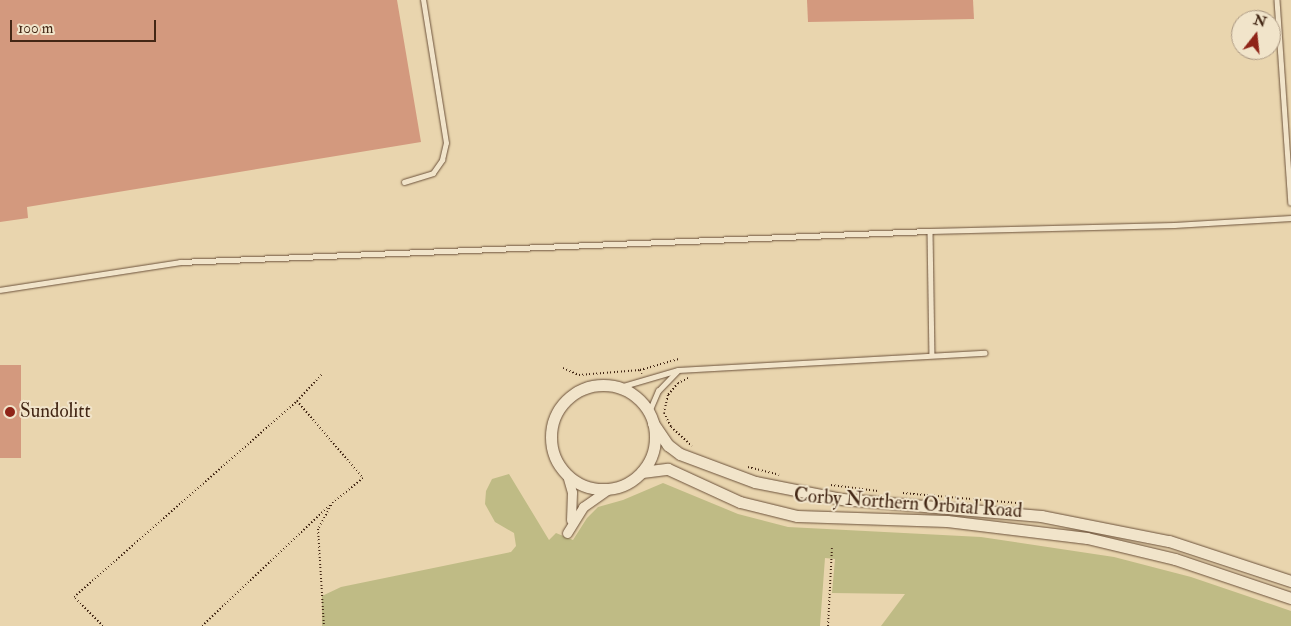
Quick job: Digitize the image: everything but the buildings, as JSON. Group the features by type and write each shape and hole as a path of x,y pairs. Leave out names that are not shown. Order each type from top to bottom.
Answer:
{"street":[{"path":"567,533 571,523 590,500 609,489 632,480 642,472 651,457 655,440 651,417 636,397 620,387 590,386 576,392 563,402 554,416 550,432 551,448 567,475 572,492 571,523"},
{"name":"Corby Northern Orbital Road","path":"651,417 668,445 680,454 755,482 842,498 1041,516 1169,541 1291,581"},
{"name":"Corby Northern Orbital Road","path":"642,472 668,469 740,502 797,516 947,521 1086,538 1175,559 1291,598"},
{"path":"567,475 594,489 609,489"}],"lane":[{"path":"404,182 433,172 442,160 446,143 423,0"},
{"path":"1277,0 1291,203"},
{"path":"0,290 180,262 930,231 1174,225 1291,218"},
{"path":"930,231 932,354"},
{"path":"620,387 678,370 932,354 985,353"},
{"path":"651,417 658,391 678,370"}],"path":[{"path":"563,368 579,374 640,370 679,359"},
{"path":"640,370 646,378"},
{"path":"102,626 74,597 297,401 322,374"},
{"path":"688,378 678,383 668,395 664,413 671,427 684,442 699,451"},
{"path":"658,391 668,395"},
{"path":"202,626 333,502 363,478 297,401"},
{"path":"739,465 785,477"},
{"path":"824,484 884,491"},
{"path":"902,493 1022,503"},
{"path":"324,626 318,529 333,502"},
{"path":"828,626 832,548"}],"shaded area":[{"path":"509,474 549,540 556,533 573,540 587,518 598,507 623,500 663,483 738,514 788,527 981,537 1114,557 1191,577 1291,611 1291,626 881,626 905,594 832,593 835,559 825,558 820,626 322,626 322,596 341,587 511,552 516,546 514,533 495,522 485,504 486,491 492,479"}],"place":[{"name":"Sundolitt","path":"10,412"}]}
